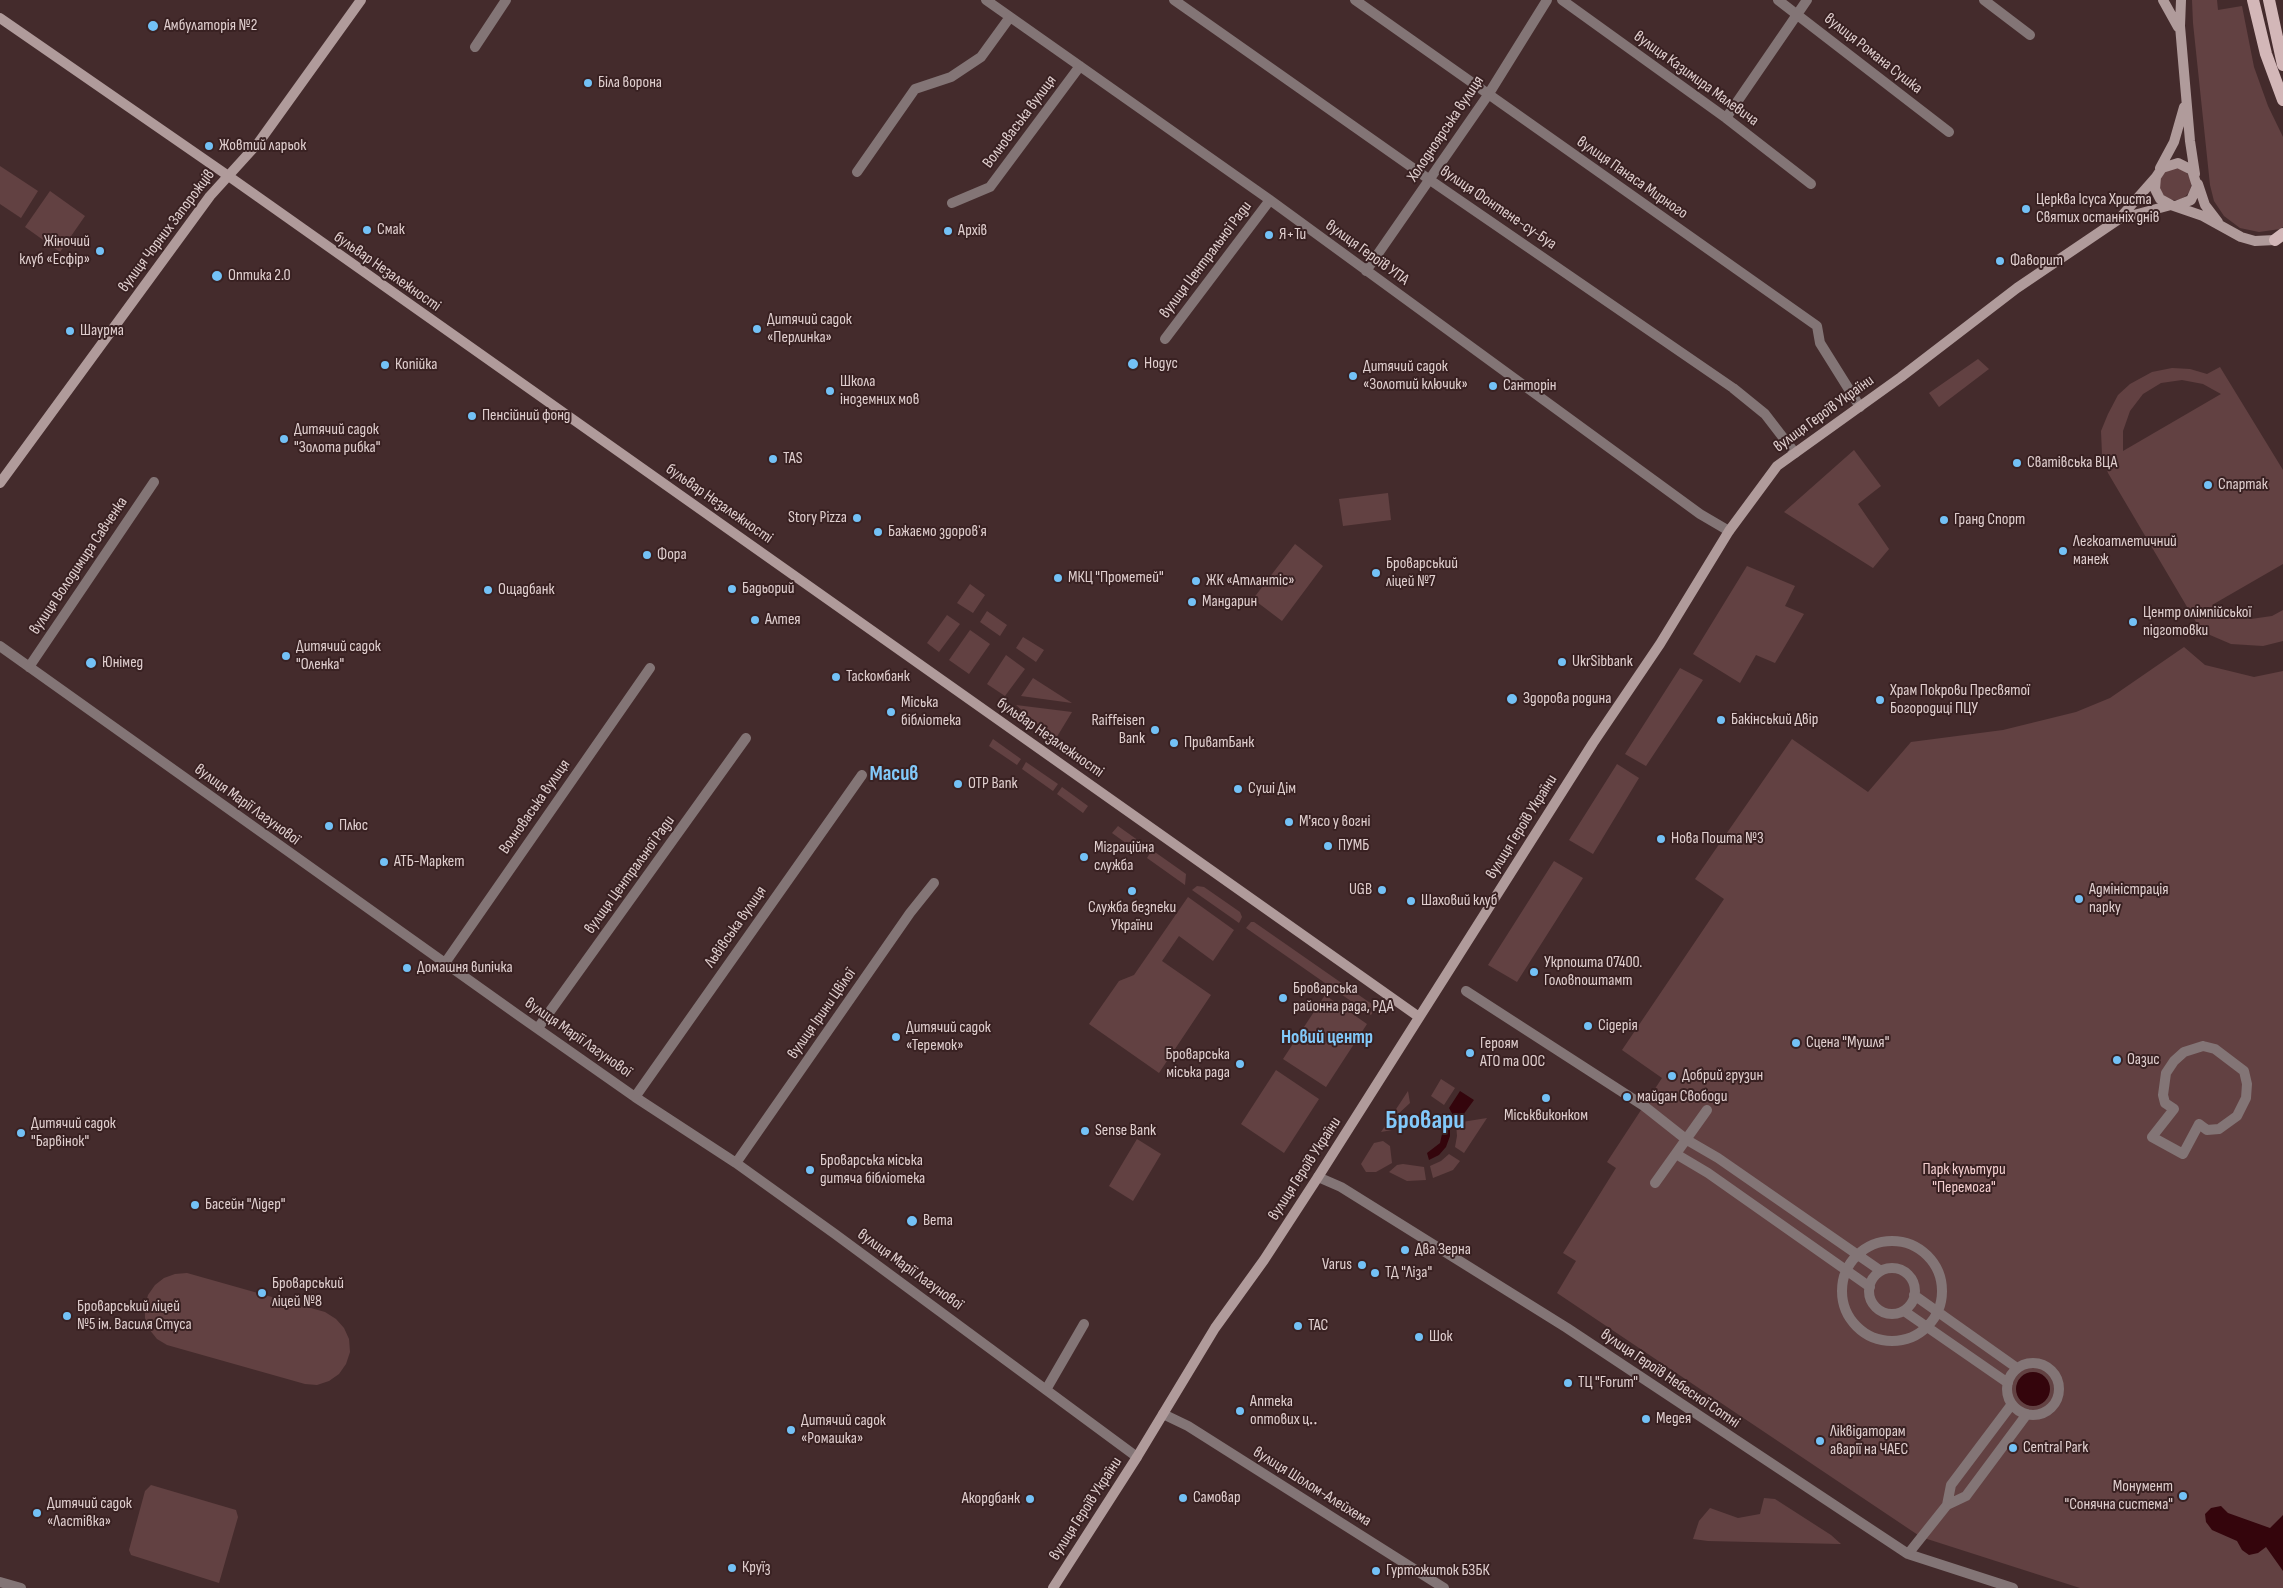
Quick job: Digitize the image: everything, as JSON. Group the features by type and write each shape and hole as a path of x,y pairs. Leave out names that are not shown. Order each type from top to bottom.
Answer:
{"main road":[{"name":"вулиця Чорних Запорожців","path":"0,483 227,176 258,142 361,0"},
{"path":"2163,0 2174,17 2181,35"},
{"path":"2173,206 2191,200 2196,191 2181,35 2181,0"},
{"path":"2269,0 2283,64"},
{"path":"2254,2 2266,54 2283,100"},
{"name":"бульвар Незалежності","path":"0,18 1419,1017"},
{"name":"вулиця Героїв України","path":"1053,1588 1137,1457 1215,1328 1264,1260 1318,1177 1604,726 1660,644 1729,531 1777,466 1860,407 2017,288 2119,218 2157,174 2174,142 2186,94"},
{"path":"2222,226 2205,204 2196,178 2188,167 2178,163 2167,165 2157,174 2157,194 2173,206 2196,212 2222,226 2247,239 2262,242 2280,238"},
{"name":"вулиця Героїв України","path":"2119,218 2173,206"}],"street":[{"path":"475,47 506,0"},
{"name":"вулиця Героїв УПА","path":"986,0 1270,200 1700,514 1729,531"},
{"name":"вулиця Фонтене-су-Буа","path":"1174,0 1430,180 1733,388 1765,414 1794,453"},
{"name":"вулиця Панаса Мирного","path":"1355,0 1817,326 1820,344 1860,407"},
{"name":"Холодноярська вулиця","path":"1366,271 1488,95 1547,0"},
{"name":"вулиця Казимира Малевича","path":"1562,0 1726,118 1811,184"},
{"name":"вулиця Романа Сушка","path":"1778,0 1949,132"},
{"path":"1726,118 1807,0"},
{"path":"1984,0 2030,35"},
{"path":"857,172 915,89 951,77 981,56 1010,17"},
{"name":"Волноваська вулиця","path":"952,203 990,187 1080,66"},
{"name":"вулиця Центральної Ради","path":"1165,339 1270,200"},
{"name":"вулиця Володимира Савченка","path":"29,666 154,482"},
{"name":"вулиця Марії Лагунової","path":"0,646 445,963 635,1096 736,1163 1047,1388 1137,1457"},
{"name":"Волноваська вулиця","path":"445,963 650,668"},
{"name":"вулиця Центральної Ради","path":"538,1028 746,738"},
{"name":"Львівська вулиця","path":"635,1096 862,775"},
{"name":"вулиця Ірини Цвілої","path":"736,1163 910,913 934,883"},
{"path":"1466,991 1644,1106 1687,1140 1718,1158 1881,1271"},
{"path":"2203,1046 2215,1049 2244,1071 2247,1084 2246,1098 2241,1111 2232,1122 2220,1129 2207,1130 2199,1124 2183,1154 2152,1137 2174,1109 2166,1103 2164,1095 2166,1072 2184,1052 2203,1046"},
{"path":"1655,1183 1687,1140 1706,1110"},
{"path":"1676,1154 1708,1173 1870,1287"},
{"name":"вулиця Героїв Небесної Сотні","path":"1318,1177 1341,1186 1559,1323 1908,1554 2013,1588"},
{"path":"1889,1241 1906,1243 1922,1250 1934,1263 1941,1279 1942,1297 1938,1312 1928,1327 1912,1338 1896,1341 1880,1340 1864,1333 1852,1322 1844,1308 1842,1290 1846,1270 1857,1255 1872,1245 1889,1241"},
{"path":"1891,1269 1904,1272 1913,1283 1914,1295 1910,1306 1904,1311 1889,1314 1878,1309 1871,1300 1870,1287 1873,1279 1881,1271 1891,1269"},
{"path":"1914,1295 2018,1368"},
{"path":"1904,1311 2008,1383"},
{"path":"1047,1388 1084,1324"},
{"path":"2027,1364 2040,1364 2051,1370 2058,1382 2058,1394 2052,1406 2042,1413 2027,1414 2018,1410 2012,1404 2008,1397 2008,1383 2010,1376 2018,1368 2027,1364"},
{"path":"1947,1505 1951,1485 2012,1404"},
{"name":"вулиця Шолом-Алейхема","path":"1163,1414 1188,1426 1444,1588"},
{"path":"1908,1554 1947,1505 1966,1496 2027,1414"},
{"path":"0,1582 21,1588"}],"green space":[{"path":"2192,0 2217,0 2218,10 2242,6 2254,67 2268,106 2283,137 2283,227 2280,229 2259,232 2240,228 2224,216 2214,201 2210,185"},
{"path":"0,166 38,191 21,218 0,204"},
{"path":"2175,168 2186,173 2191,184 2186,195 2175,200 2164,195 2159,184 2164,173"},
{"path":"50,191 85,216 60,252 25,227"},
{"path":"1978,359 1989,369 1939,407 1929,393"},
{"name":"Спартак","path":"2220,367 2283,470 2283,564 2212,605 2231,615 2251,619 2272,616 2283,610 2283,641 2263,646 2231,644 2210,635 2196,622 2108,473 2102,454 2101,431 2118,395 2130,384 2152,372 2172,368 2190,369 2207,374","holes":["2182,380 2203,384 2221,394 2123,451 2123,431 2130,411 2143,394 2161,383"]},
{"path":"1854,450 1881,486 1858,504 1889,549 1873,568 1784,512"},
{"path":"1388,493 1391,520 1343,526 1339,499"},
{"path":"1295,544 1323,566 1282,621 1253,599"},
{"path":"1747,566 1795,586 1785,606 1804,614 1775,663 1756,655 1740,683 1693,654"},
{"path":"970,584 985,595 973,613 957,603"},
{"path":"987,611 1007,625 1000,636 980,622"},
{"path":"947,615 960,624 939,652 927,643"},
{"path":"970,630 990,644 969,674 949,660"},
{"path":"1023,637 1044,650 1036,662 1016,648"},
{"name":"Парк культури \"Перемога\"","path":"2184,647 2205,665 2254,677 2283,671 2283,1588 2080,1588 1921,1537 1557,1293 1576,1261 1563,1253 1616,1168 1607,1162 1662,1078 1622,1050 1724,899 1695,879 1792,739 1868,792 1911,742 2003,730 2076,712 2110,698"},
{"path":"1006,655 1025,669 1005,696 987,684"},
{"path":"1680,668 1703,680 1646,766 1625,754"},
{"path":"1033,678 1072,703 1021,696"},
{"path":"1016,705 1072,712 1055,740"},
{"path":"993,739 1021,759 1017,765 989,746"},
{"path":"1026,762 1058,784 1053,791 1022,769"},
{"path":"1617,764 1639,778 1593,854 1569,840"},
{"path":"1062,787 1088,806 1083,813 1057,794"},
{"path":"1118,826 1146,846 1141,854 1112,833"},
{"path":"1152,850 1186,874 1185,885 1147,858"},
{"path":"1554,861 1583,878 1517,982 1488,965"},
{"path":"1197,886 1204,887 1240,912 1242,917 1239,923 1192,890"},
{"path":"1188,897 1234,930 1213,961 1179,936 1162,961 1211,995 1159,1073 1089,1024 1119,981 1134,975"},
{"path":"1251,922 1254,922 1376,1007 1371,1015 1246,928"},
{"path":"1325,995 1367,1024 1326,1087 1283,1059"},
{"path":"1276,1070 1319,1099 1284,1153 1241,1124"},
{"path":"1441,1079 1455,1088 1444,1105 1431,1096"},
{"path":"1408,1091 1410,1103 1397,1115 1392,1130 1381,1132"},
{"path":"1487,1118 1464,1153 1455,1147 1457,1136 1456,1123"},
{"path":"1137,1139 1161,1154 1133,1201 1109,1186"},
{"path":"1383,1141 1390,1146 1392,1163 1376,1172 1366,1172 1361,1164 1374,1143"},
{"path":"1449,1154 1460,1161 1453,1170 1433,1178 1430,1166 1441,1161"},
{"path":"1397,1165 1424,1167 1426,1180 1407,1181 1389,1172"},
{"path":"187,1273 325,1312 336,1319 344,1328 349,1339 350,1352 346,1364 339,1374 329,1381 317,1385 305,1384 167,1345 157,1339 149,1329 145,1318 145,1306 148,1295 155,1285 164,1278 175,1274"},
{"path":"151,1485 236,1510 238,1517 219,1583 131,1555 129,1550 145,1491"},
{"path":"1764,1498 1775,1499 1831,1535 1841,1544 1693,1539 1699,1521 1710,1508 1738,1518 1760,1514"}],"shaded area":[{"path":"1460,1091 1474,1100 1463,1115 1454,1117 1449,1108"},
{"path":"1450,1124 1450,1136 1446,1147 1439,1155 1429,1160 1427,1153 1440,1143 1444,1125"},
{"path":"2033,1372 2045,1377 2050,1389 2045,1401 2033,1406 2021,1401 2016,1389 2021,1377"},
{"path":"2221,1506 2228,1513 2270,1528 2283,1515 2283,1571 2266,1547 2258,1553 2249,1555 2242,1550 2237,1541 2212,1530 2206,1522 2205,1514 2211,1508"}],"place":[{"name":"Амбулаторія №2","path":"153,26"},
{"name":"Біла ворона","path":"588,83"},
{"name":"Жовтий ларьок","path":"209,146"},
{"name":"Церква Ісуса Христа Святих останніх днів","path":"2026,209"},
{"name":"Смак","path":"367,230"},
{"name":"Архів","path":"948,231"},
{"name":"Я+Ти","path":"1269,235"},
{"name":"Жіночий клуб «Есфір»","path":"100,251"},
{"name":"Фаворит","path":"2000,261"},
{"name":"Оптика 2.0","path":"217,276"},
{"name":"Дитячий садок «Перлинка»","path":"757,329"},
{"name":"Шаурма","path":"70,331"},
{"name":"Нодус","path":"1133,364"},
{"name":"Копійка","path":"385,365"},
{"name":"Дитячий садок «Золотий ключик»","path":"1353,376"},
{"name":"Санторін","path":"1493,386"},
{"name":"Школа іноземних мов","path":"830,391"},
{"name":"Пенсійний фонд","path":"472,416"},
{"name":"Дитячий садок \"Золота рибка\"","path":"284,439"},
{"name":"TAS","path":"773,459"},
{"name":"Сватівська ВЦА","path":"2017,463"},
{"name":"Спартак","path":"2208,485"},
{"name":"Story Pizza","path":"857,518"},
{"name":"Гранд Спорт","path":"1944,520"},
{"name":"Бажаємо здоровʼя","path":"878,532"},
{"name":"Легкоатлетичний манеж","path":"2063,551"},
{"name":"Фора","path":"647,555"},
{"name":"Броварський ліцей №7","path":"1376,573"},
{"name":"МКЦ \"Прометей\"","path":"1058,578"},
{"name":"ЖК «Атлантіс»","path":"1196,581"},
{"name":"Бадьорий","path":"732,589"},
{"name":"Ощадбанк","path":"488,590"},
{"name":"Мандарин","path":"1192,602"},
{"name":"Алтея","path":"755,620"},
{"name":"Центр олімпійської підготовки","path":"2133,622"},
{"name":"Дитячий садок \"Оленка\"","path":"286,656"},
{"name":"UkrSibbank","path":"1562,662"},
{"name":"Юнімед","path":"91,663"},
{"name":"Таскомбанк","path":"836,677"},
{"name":"Здорова родина","path":"1512,699"},
{"name":"Храм Покрови Пресвятої Богородиці ПЦУ","path":"1880,700"},
{"name":"Міська бібліотека","path":"891,712"},
{"name":"Бакінський Двір","path":"1721,720"},
{"name":"Raiffeisen Bank","path":"1155,730"},
{"name":"ПриватБанк","path":"1174,743"},
{"name":"OTP Bank","path":"958,784"},
{"name":"Суші Дім","path":"1238,789"},
{"name":"М'ясо у вогні","path":"1289,822"},
{"name":"Плюс","path":"329,826"},
{"name":"Нова Пошта №3","path":"1661,839"},
{"name":"ПУМБ","path":"1328,846"},
{"name":"Міграційна служба","path":"1084,857"},
{"name":"АТБ-Маркет","path":"384,862"},
{"name":"UGB","path":"1382,890"},
{"name":"Служба безпеки України","path":"1132,891"},
{"name":"Адміністрація парку","path":"2079,899"},
{"name":"Шаховий клуб","path":"1411,901"},
{"name":"Домашня випічка","path":"407,968"},
{"name":"Укрпошта 07400. Головпоштамт","path":"1534,972"},
{"name":"Броварська районна рада, РДА","path":"1283,998"},
{"name":"Сідерія","path":"1588,1026"},
{"name":"Дитячий садок «Теремок»","path":"896,1037"},
{"name":"Сцена \"Мушля\"","path":"1796,1043"},
{"name":"Героям АТО та ООС","path":"1470,1053"},
{"name":"Оазис","path":"2117,1060"},
{"name":"Броварська міська рада","path":"1240,1064"},
{"name":"Добрий грузин","path":"1672,1076"},
{"name":"майдан Свободи","path":"1627,1097"},
{"name":"Міськвиконком","path":"1546,1098"},
{"name":"Sense Bank","path":"1085,1131"},
{"name":"Дитячий садок \"Барвінок\"","path":"21,1133"},
{"name":"Броварська міська дитяча бібліотека","path":"810,1170"},
{"name":"Басейн \"Лідер\"","path":"195,1205"},
{"name":"Вета","path":"912,1221"},
{"name":"Два Зерна","path":"1405,1250"},
{"name":"Varus","path":"1362,1265"},
{"name":"ТД \"Ліза\"","path":"1375,1273"},
{"name":"Броварський ліцей №8","path":"262,1293"},
{"name":"Броварський ліцей №5 ім. Василя Стуса","path":"67,1316"},
{"name":"ТАС","path":"1298,1326"},
{"name":"Шок","path":"1419,1337"},
{"name":"ТЦ \"Forum\"","path":"1568,1383"},
{"name":"Аптека оптових ц‥","path":"1240,1411"},
{"name":"Медея","path":"1646,1419"},
{"name":"Дитячий садок «Ромашка»","path":"791,1430"},
{"name":"Ліквідаторам аварії на ЧАЕС","path":"1820,1441"},
{"name":"Central Park","path":"2013,1448"},
{"name":"Монумент \"Сонячна система\"","path":"2183,1496"},
{"name":"Самовар","path":"1183,1498"},
{"name":"Акордбанк","path":"1030,1499"},
{"name":"Дитячий садок «Ластівка»","path":"37,1513"},
{"name":"Круїз","path":"732,1568"},
{"name":"Гуртожиток БЗБК","path":"1376,1571"}],"district":[{"name":"Масив","path":"894,775"},
{"name":"Новий центр","path":"1327,1038"},
{"name":"Бровари","path":"1425,1121"}]}
